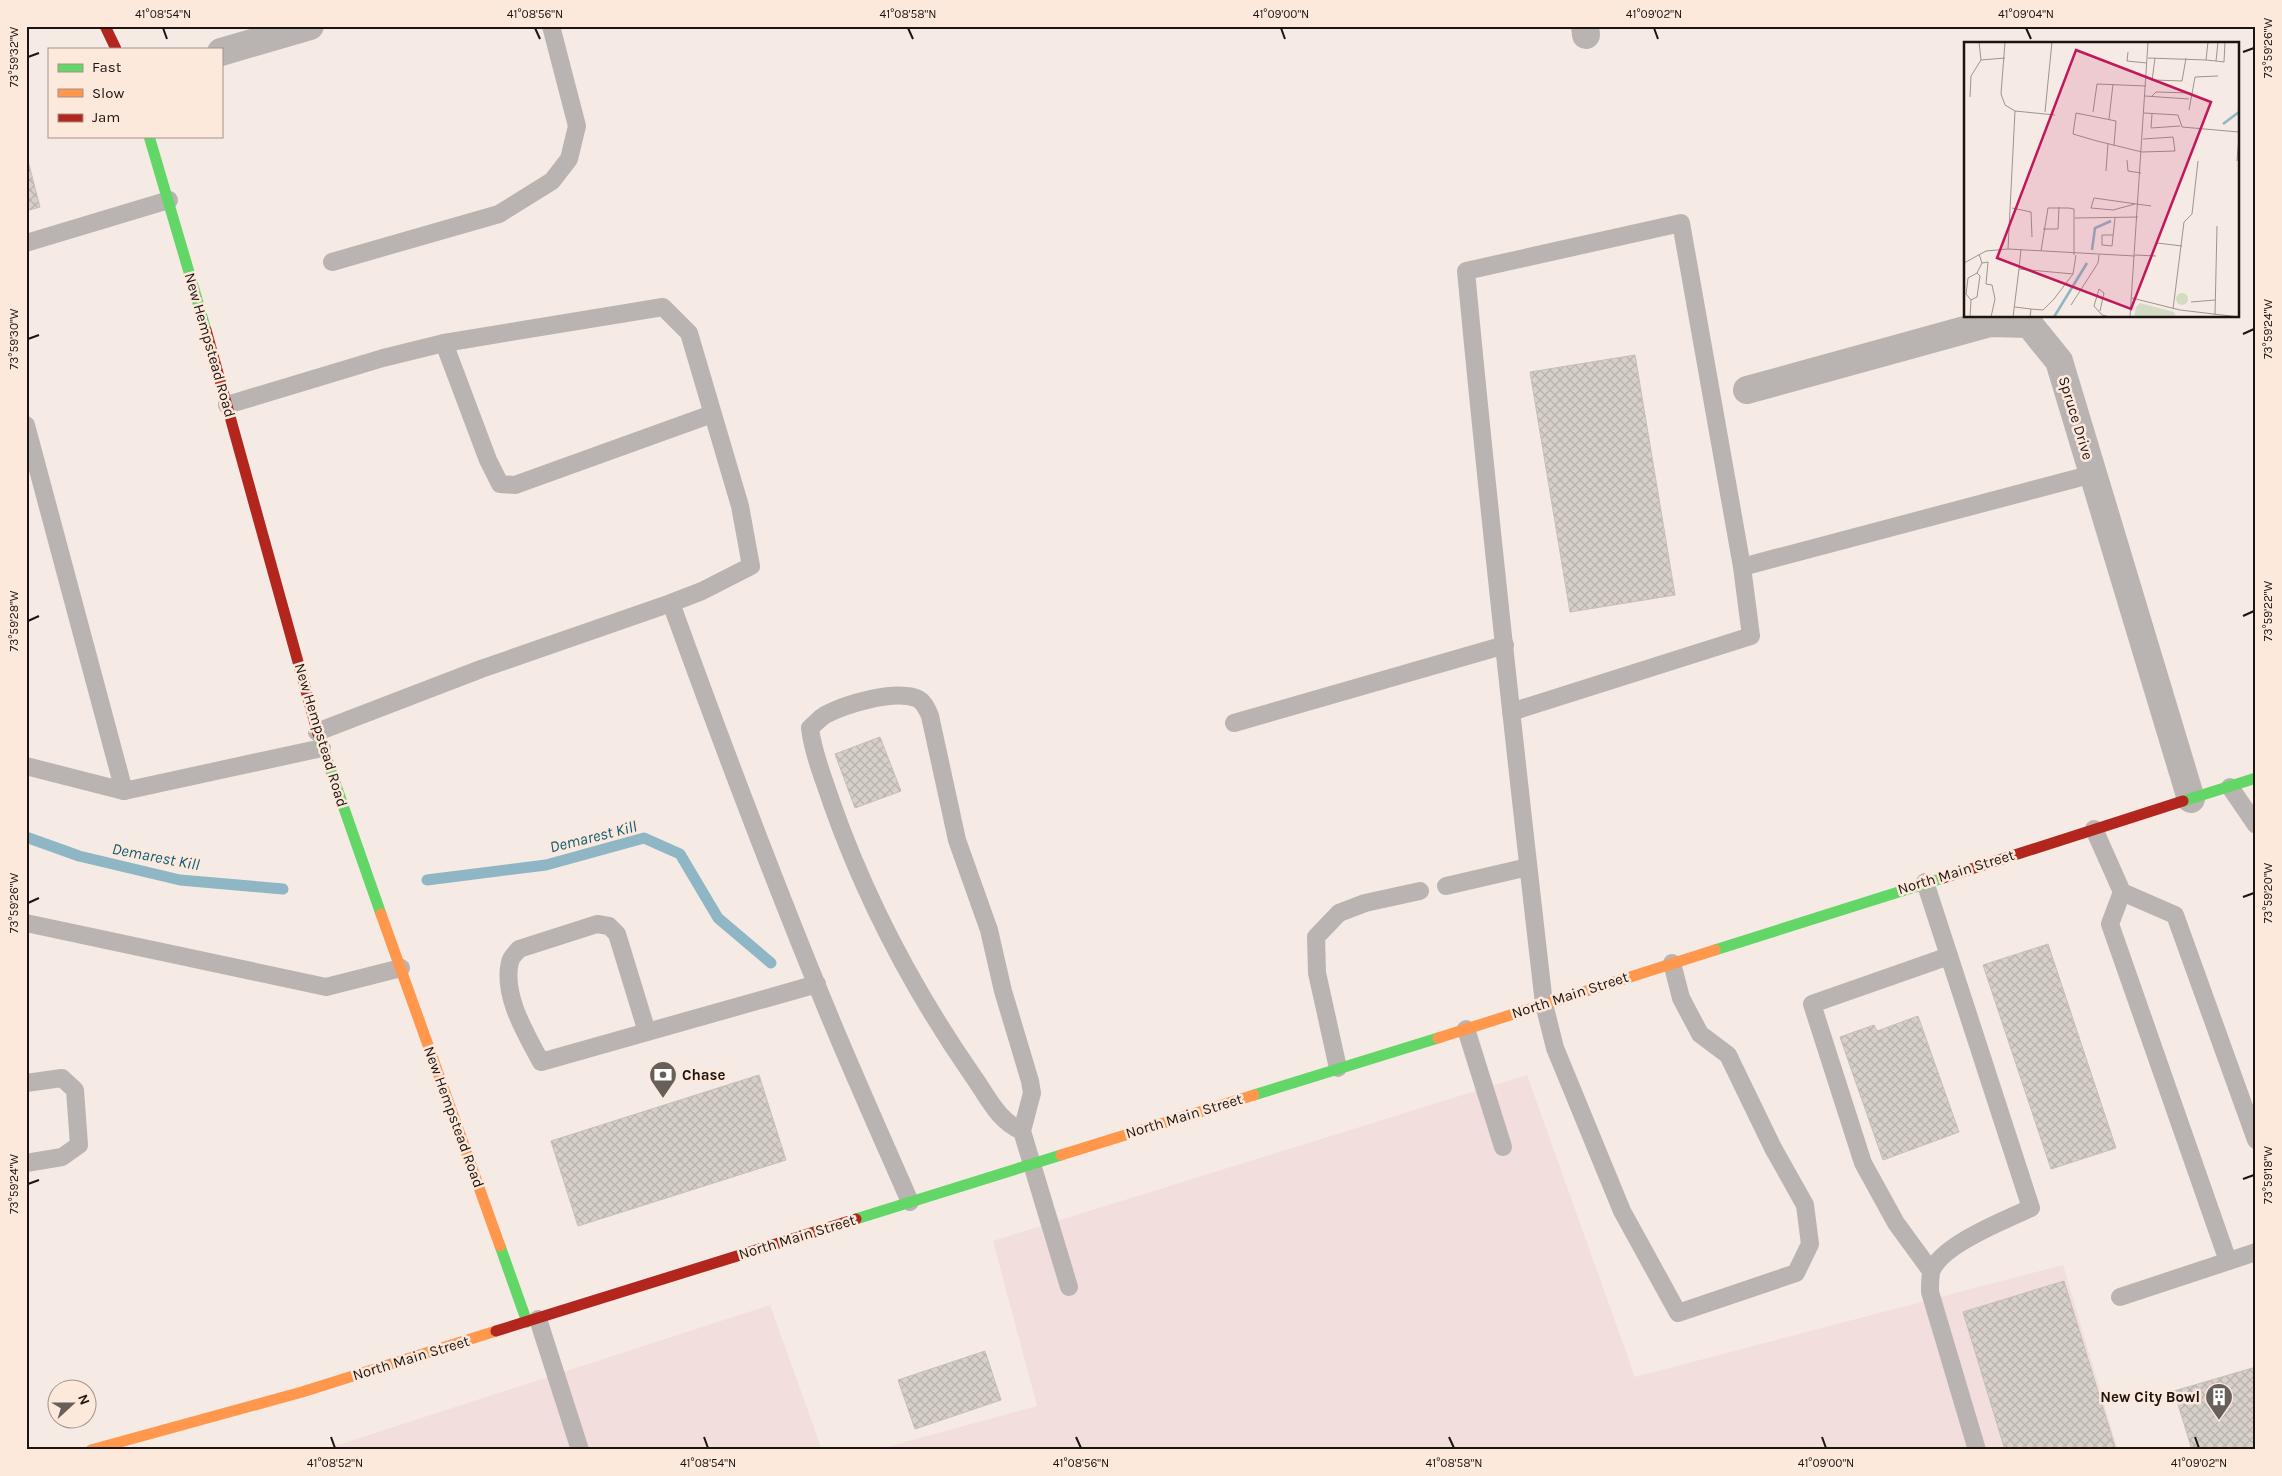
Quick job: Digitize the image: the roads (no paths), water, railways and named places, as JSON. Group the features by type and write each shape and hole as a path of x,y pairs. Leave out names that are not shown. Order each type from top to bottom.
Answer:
{"street":[{"path":"105,26 116,48"},
{"path":"222,52 310,26"},
{"name":"New Hempstead Road","path":"150,138 227,404 320,740 401,968 533,1320"},
{"name":"Spruce Drive","path":"1747,390 1990,323 2029,324 2059,361 2192,799"},
{"name":"North Main Street","path":"92,1450 110,1448 302,1392 1466,1029 2256,778"}],"lane":[{"path":"332,262 499,214 552,182 569,159 576,126 551,26"},
{"path":"26,243 169,200"},
{"path":"1511,712 1751,636 1742,567 1681,222 1466,271 1490,526 1505,645 1511,712 1544,1004 1555,1048 1622,1211 1678,1313 1796,1273 1810,1244 1805,1205 1773,1148 1728,1055 1700,1034 1681,998 1672,963"},
{"path":"26,766 124,791 320,740 481,669 671,603 702,591 751,566 740,506 689,333 663,307 444,342 227,404"},
{"path":"444,342 488,460 500,484 515,484 712,414"},
{"path":"26,424 124,791"},
{"path":"1742,567 2093,474"},
{"path":"671,603 730,764 817,984 910,1202"},
{"path":"1234,723 1505,645"},
{"path":"1022,1131 1010,1126 999,1115 946,1037 891,941 843,833 812,745 810,728 824,715 872,698 896,697 916,698 924,703 930,716 957,840 989,930 1003,991 1030,1081 1032,1093 1022,1131 1069,1287"},
{"path":"2230,786 2256,825"},
{"path":"2094,829 2122,892 2175,915 2256,1140"},
{"path":"1446,886 1528,867"},
{"path":"1925,882 2031,1208 1967,1238 1943,1255 1931,1272 1930,1292 1977,1450"},
{"path":"1338,1068 1317,973 1316,936 1339,913 1365,903 1420,891"},
{"path":"2122,892 2110,924 2228,1261"},
{"path":"26,923 326,987 401,968"},
{"path":"647,1032 617,934 609,926 597,924 519,949 510,960 508,974 512,998 541,1062 817,984"},
{"path":"1931,1272 1896,1223 1863,1163 1812,1004 1949,956"},
{"path":"1466,1029 1503,1147"},
{"path":"26,1083 62,1078 75,1090 80,1145 62,1157 26,1163"},
{"path":"2120,1297 2256,1252"},
{"path":"533,1320 580,1450"}],"waterway":[{"name":"Demarest Kill","path":"26,837 79,856 180,880 283,889"},
{"name":"Demarest Kill","path":"427,880 546,865 644,838 680,854 718,918 771,963"}],"place":[{"name":"Chase","path":"663,1099"},
{"name":"New City Bowl","path":"2219,1421"}]}
